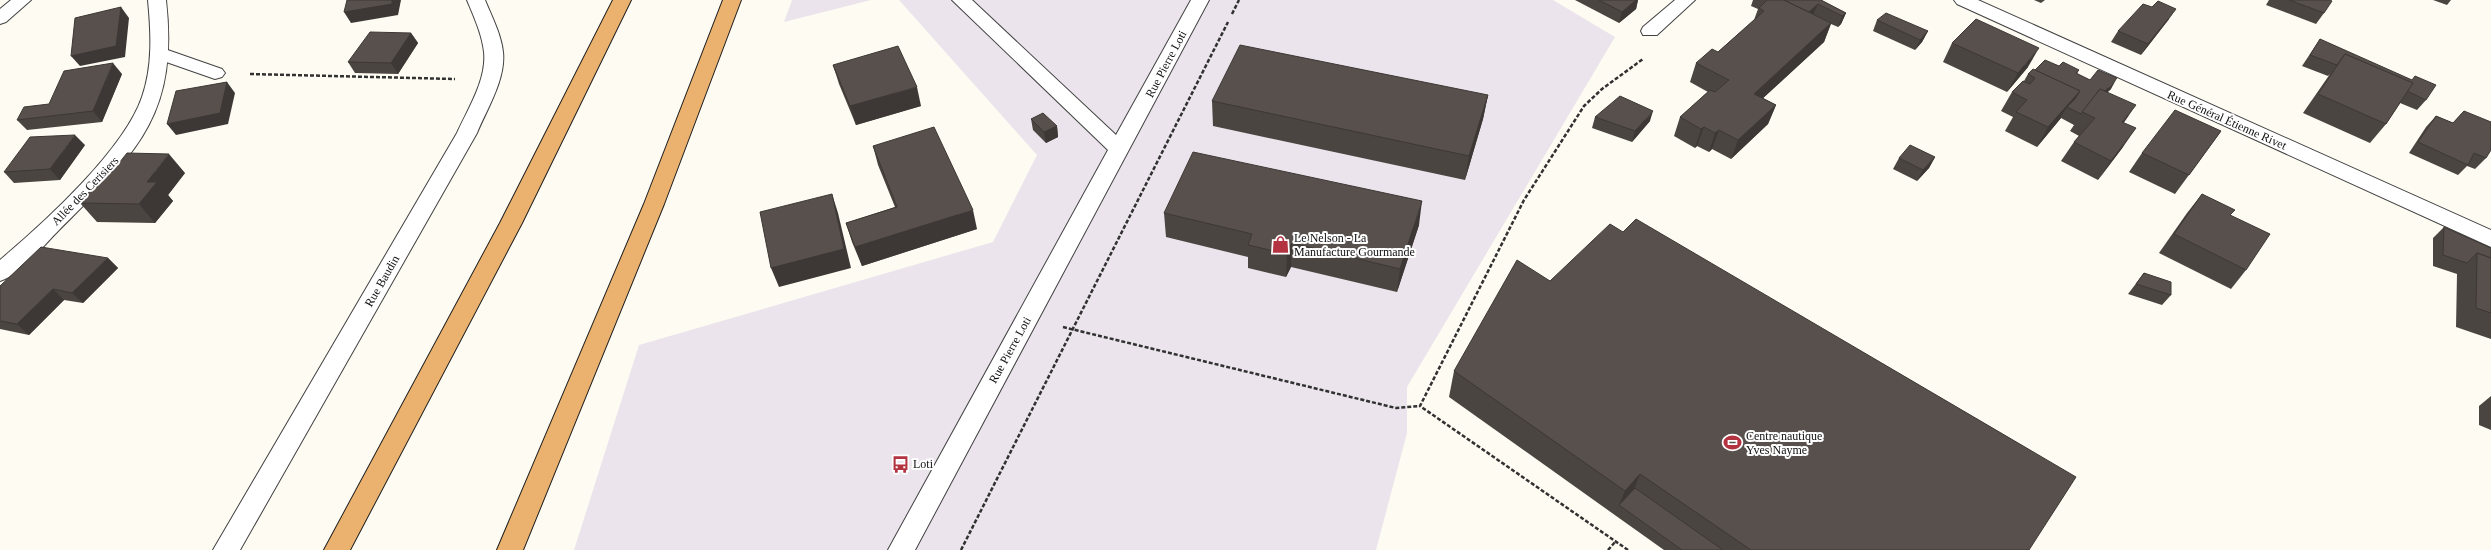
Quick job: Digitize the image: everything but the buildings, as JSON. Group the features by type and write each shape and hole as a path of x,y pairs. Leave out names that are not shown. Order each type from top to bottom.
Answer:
{"highway":[{"path":"338,545 511,224 622,0"},
{"path":"510,550 654,204 732,0"}],"street":[{"path":"0,17 22,0"},
{"name":"Allée des Cerisiers","path":"0,272 31,247 118,156 148,108 159,53 157,0"},
{"name":"Rue Baudin","path":"226,550 468,133 488,85 494,58 485,22 476,0"},
{"path":"961,0 1119,150"},
{"name":"Rue Pierre Loti","path":"902,550 1200,0"},
{"path":"1650,31 1686,0"},
{"name":"Rue Général Étienne Rivet","path":"1962,0 2491,239"},
{"path":"159,53 215,73"}],"path":[{"path":"961,550 1074,330 1239,0"},
{"path":"1420,406 1524,200 1584,106 1602,90 1644,58"},
{"path":"215,73 470,79 466,87 488,85"},
{"path":"1028,317 1074,330 1396,408 1420,406 1628,550"},
{"path":"1608,550 1616,541"}],"shaded area":[{"path":"792,0 871,0 784,22"},
{"path":"899,0 1553,0 1615,37 1407,387 1407,433 1376,550 574,550 639,345 993,242 1037,155"}],"place":[{"name":"Le Nelson - La Manufacture Gourmande","path":"1281,245"},
{"name":"Centre nautique Yves Nayme","path":"1733,443"},
{"name":"Loti","path":"900,464"}]}
